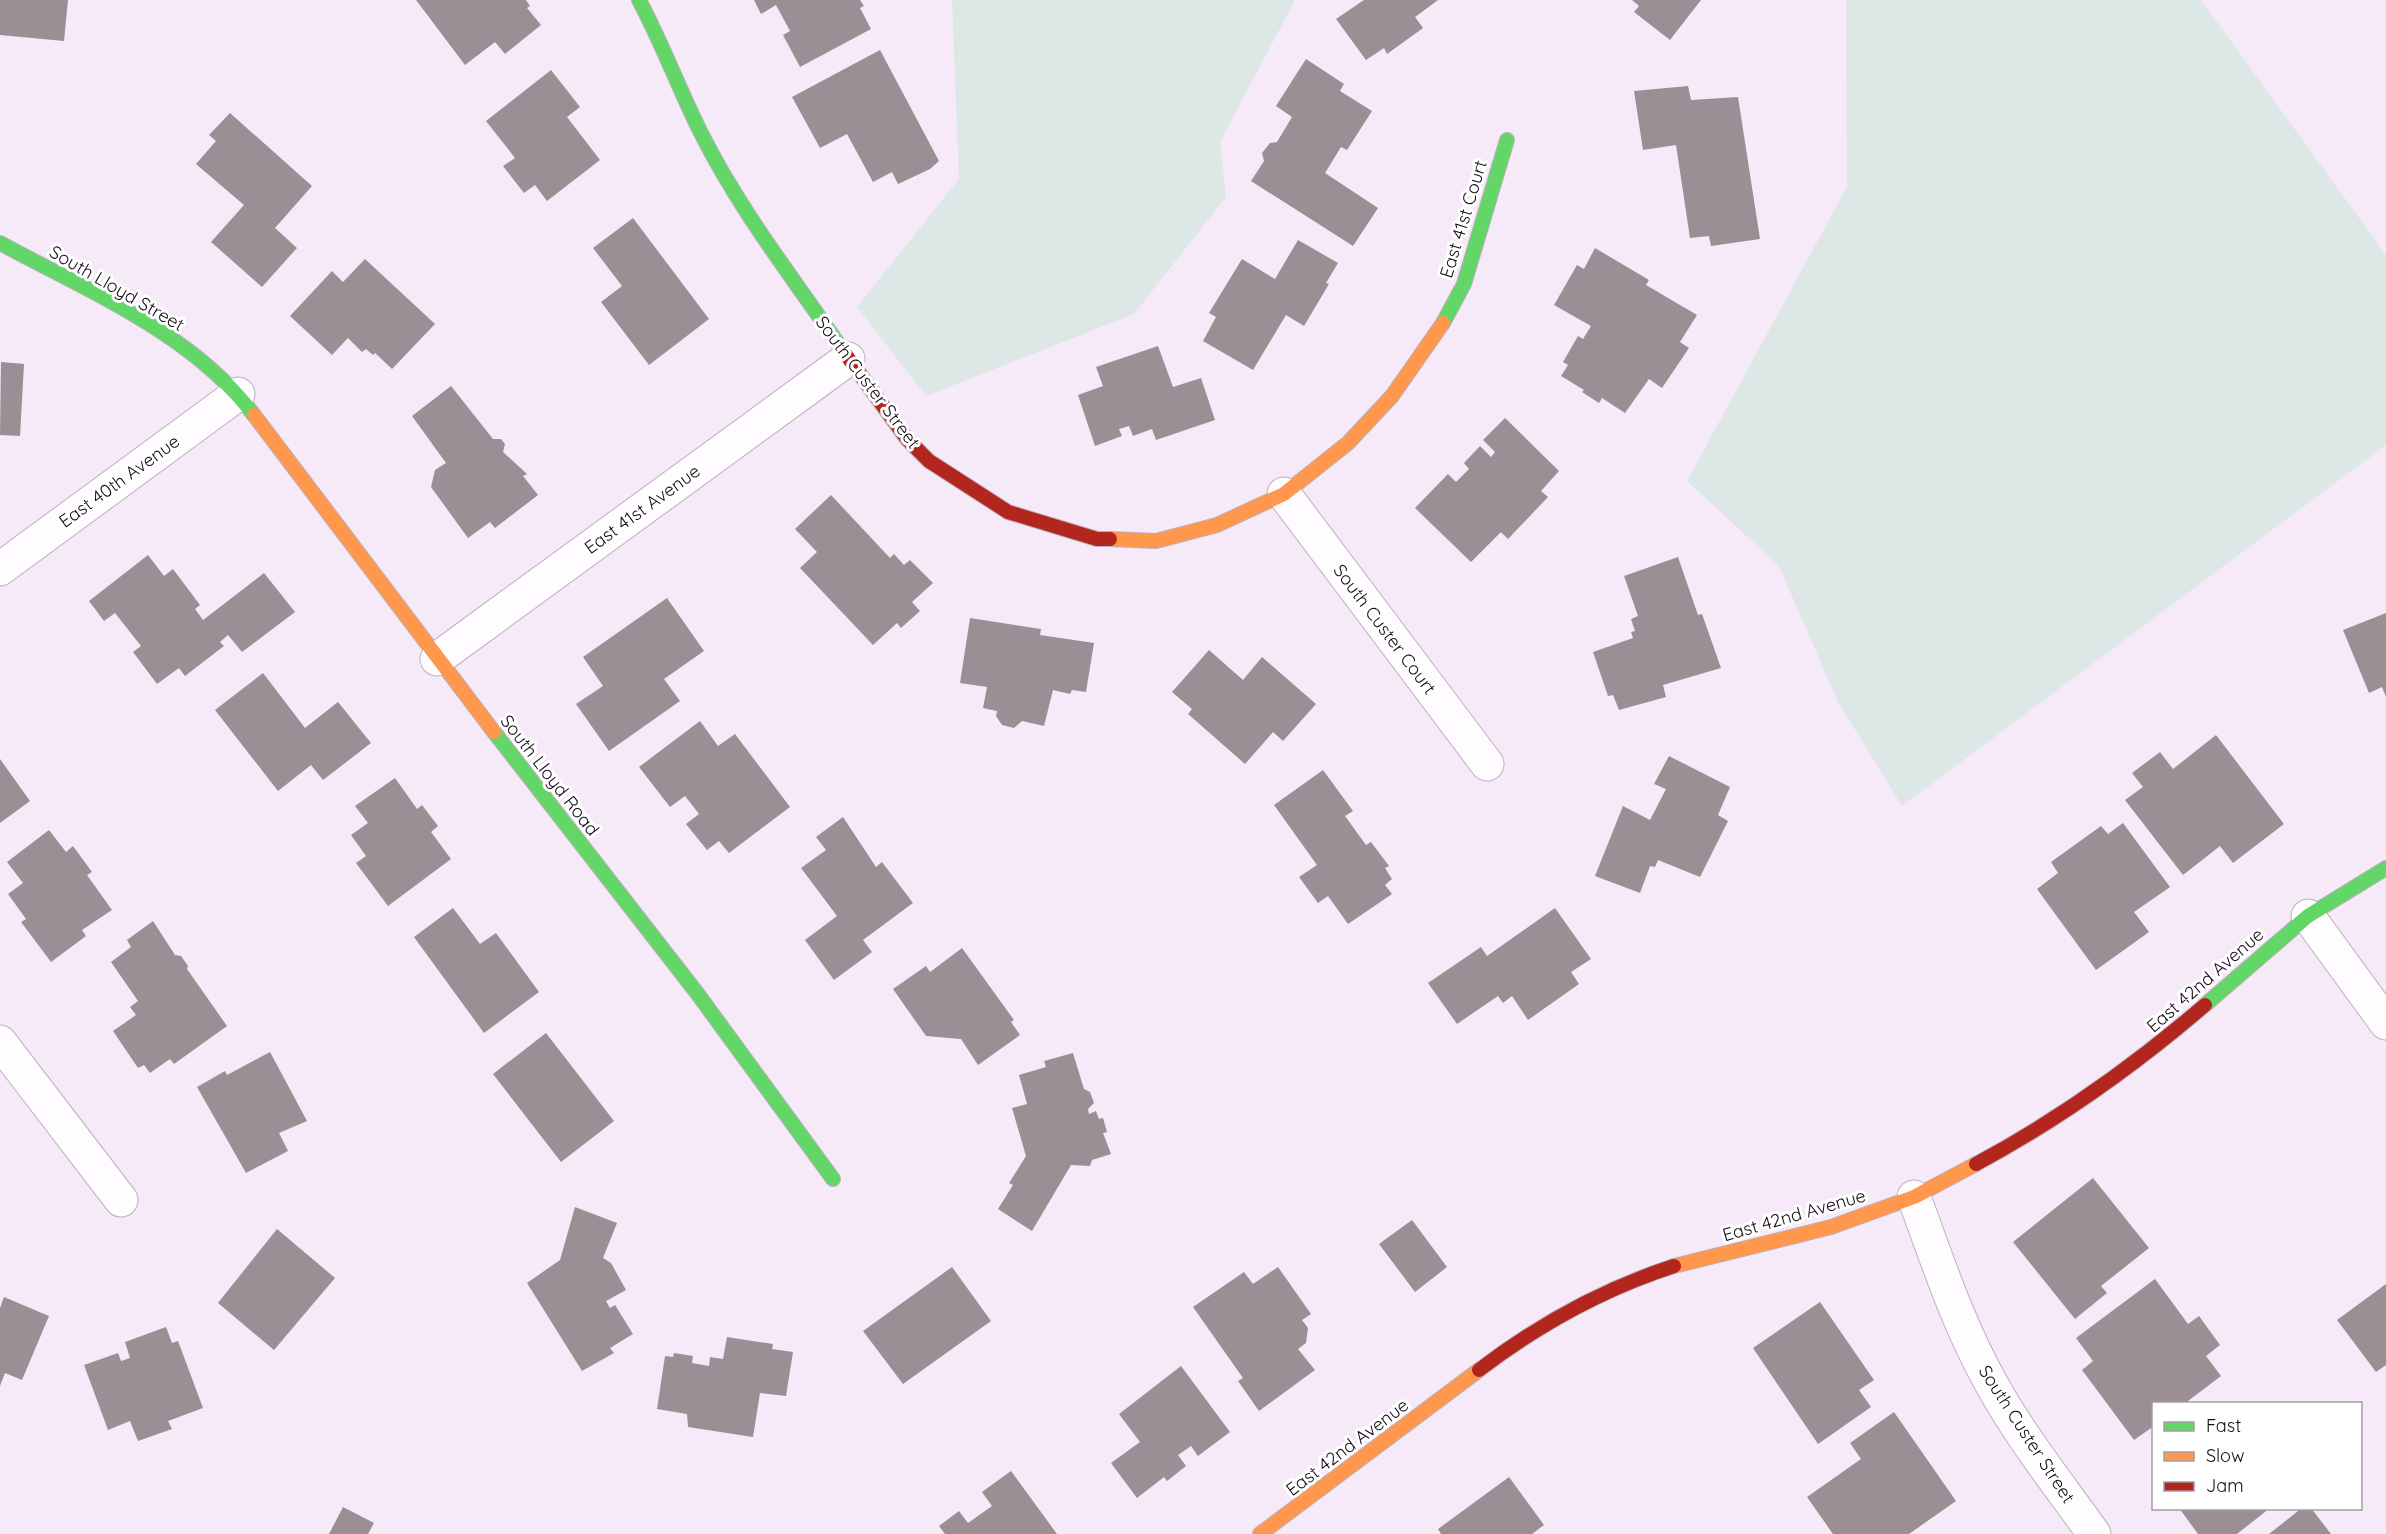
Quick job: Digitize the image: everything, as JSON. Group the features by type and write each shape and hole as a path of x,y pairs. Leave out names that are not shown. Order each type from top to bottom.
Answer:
{"street":[{"name":"South Custer Street","path":"639,0 663,46 701,133 740,200 848,359 907,439 929,460 1008,512 1044,525 1097,539 1156,541 1217,525 1284,494"},
{"name":"East 41st Court","path":"1284,494 1356,435 1392,396 1438,331 1464,284 1507,140"},
{"name":"South Lloyd Street","path":"0,243 169,335 238,394"},
{"name":"East 41st Avenue","path":"437,659 848,359"},
{"name":"East 40th Avenue","path":"0,569 238,394"},
{"name":"South Lloyd Road","path":"238,394 437,659 697,993 833,1179"},
{"name":"South Custer Court","path":"1284,494 1487,764"},
{"name":"East 42nd Avenue","path":"1260,1534 1504,1351 1596,1294 1672,1266 1831,1227 1914,1197 2013,1144 2106,1085 2186,1021 2308,916 2386,868"},
{"path":"2308,916 2386,1023"},
{"path":"0,1042 121,1200"},
{"name":"South Custer Street","path":"1914,1197 1957,1313 1991,1384 2094,1534"}],"shaded area":[{"path":"952,0 1295,0 1220,142 1226,197 1134,314 926,396 857,307 959,179"},
{"path":"1846,0 2201,0 2386,255 2386,445 1902,806 1838,702 1779,566 1687,481 1847,187"}],"building":[{"path":"0,0 68,0 64,41 0,35"},
{"path":"416,0 526,0 530,6 527,8 541,25 505,54 495,42 465,65"},
{"path":"754,0 860,0 864,6 860,8 871,29 800,67 783,35 790,31 776,5 761,14"},
{"path":"1364,0 1438,0 1415,17 1423,28 1387,54 1384,48 1366,60 1336,19"},
{"path":"1632,0 1701,0 1670,40 1634,12 1639,6"},
{"path":"880,50 939,161 930,169 898,184 892,172 873,182 847,134 820,148 792,97"},
{"path":"1306,59 1344,84 1340,91 1372,111 1347,150 1341,147 1325,173 1378,208 1353,246 1251,181 1264,161 1262,153 1270,143 1277,142 1292,117 1276,106"},
{"path":"551,70 580,107 567,117 600,160 547,201 535,185 524,193 503,166 515,158 486,121"},
{"path":"1688,86 1691,100 1738,97 1760,239 1711,246 1709,236 1690,238 1676,145 1643,150 1634,91"},
{"path":"230,113 312,186 275,228 297,248 262,287 211,242 244,205 196,164 216,141 209,135"},
{"path":"633,218 709,319 649,365 601,302 622,286 593,248"},
{"path":"1298,240 1338,263 1326,283 1329,284 1304,326 1286,315 1253,370 1203,341 1216,317 1209,313 1242,259 1275,279"},
{"path":"1595,248 1649,280 1646,285 1697,315 1680,342 1689,348 1662,388 1649,379 1625,413 1602,398 1599,403 1582,392 1584,390 1561,376 1568,365 1563,362 1578,336 1583,339 1591,326 1554,305 1577,265 1584,269"},
{"path":"365,259 435,324 392,369 375,353 373,355 366,349 362,352 348,338 332,355 290,316 332,271 343,282"},
{"path":"1158,346 1173,387 1201,378 1215,420 1156,440 1152,429 1133,436 1129,426 1119,429 1122,436 1095,446 1078,395 1103,386 1096,367"},
{"path":"1,362 24,364 20,436 0,435"},
{"path":"451,386 493,439 501,439 505,444 503,452 527,474 523,476 538,495 495,528 490,522 468,538 431,487 435,470 446,463 412,416"},
{"path":"1505,418 1559,471 1541,491 1548,497 1508,539 1501,532 1471,562 1415,508 1448,474 1456,482 1469,469 1464,463 1480,446 1491,457 1495,452 1483,440"},
{"path":"831,495 890,558 894,554 904,565 910,560 933,583 912,602 920,611 901,628 897,623 873,645 800,568 817,552 795,529"},
{"path":"148,555 164,576 173,569 200,605 195,609 203,620 264,573 295,612 242,652 228,635 220,642 224,646 185,676 179,668 157,684 133,652 141,646 115,613 104,621 89,601"},
{"path":"1678,557 1698,615 1702,614 1721,668 1663,685 1666,697 1619,710 1613,695 1608,696 1593,652 1633,638 1631,632 1635,631 1631,619 1638,616 1624,576"},
{"path":"667,598 704,651 664,679 680,701 609,751 576,704 603,686 583,657"},
{"path":"2386,613 2386,697 2382,687 2369,693 2343,630"},
{"path":"970,618 1041,629 1040,635 1094,643 1086,692 1072,690 1070,694 1053,690 1044,726 1022,721 1014,728 1002,725 996,716 997,711 983,708 987,687 960,683"},
{"path":"1209,650 1243,680 1262,657 1316,704 1283,741 1273,732 1245,764 1188,714 1192,709 1172,692"},
{"path":"263,673 305,728 338,702 371,743 323,780 311,765 278,791 215,710"},
{"path":"700,721 718,746 735,734 790,807 729,853 719,841 707,850 686,824 699,814 685,796 670,807 639,767"},
{"path":"2216,735 2284,824 2233,863 2220,846 2183,875 2125,800 2143,787 2132,773 2160,752 2173,769"},
{"path":"1669,756 1730,787 1718,815 1728,821 1700,877 1658,860 1655,867 1650,866 1640,893 1595,876 1623,806 1650,820 1666,789 1654,784"},
{"path":"0,759 30,801 0,823"},
{"path":"1323,770 1353,811 1345,816 1366,845 1371,842 1389,866 1385,868 1392,879 1385,885 1392,894 1348,924 1328,896 1318,903 1299,877 1317,865 1274,805"},
{"path":"395,778 417,809 422,805 438,826 431,832 451,859 388,906 356,863 366,856 351,835 368,823 355,806"},
{"path":"843,817 876,867 882,862 913,903 863,940 872,952 834,980 805,940 837,916 801,868 826,850 816,837"},
{"path":"2123,823 2170,887 2134,912 2149,932 2096,970 2037,889 2058,873 2051,862 2101,826 2108,834"},
{"path":"49,830 66,852 73,846 92,872 87,875 112,910 82,930 86,936 51,962 21,922 26,919 8,894 23,883 7,862"},
{"path":"453,908 480,944 496,933 539,992 484,1033 414,937"},
{"path":"1555,908 1591,959 1571,972 1579,984 1528,1020 1512,996 1503,1003 1498,996 1457,1024 1428,983 1481,947 1487,956"},
{"path":"153,921 175,955 181,956 188,966 187,969 227,1026 174,1064 170,1059 150,1073 144,1065 138,1068 113,1031 136,1015 130,1007 138,1001 111,962 131,947 127,940"},
{"path":"962,948 1014,1020 1011,1022 1020,1035 978,1065 961,1039 926,1036 893,989 926,966 930,972"},
{"path":"546,1033 614,1121 561,1162 493,1074"},
{"path":"270,1052 307,1121 279,1133 288,1151 246,1173 197,1087 225,1071 227,1075"},
{"path":"1073,1053 1084,1089 1090,1092 1094,1103 1088,1109 1089,1114 1096,1111 1099,1119 1103,1118 1107,1132 1103,1133 1111,1154 1092,1160 1090,1166 1071,1165 1032,1231 998,1209 1013,1185 1009,1183 1026,1156 1012,1108 1027,1104 1019,1075 1046,1067 1044,1061"},
{"path":"2093,1178 2149,1248 2101,1286 2107,1293 2075,1319 2013,1242"},
{"path":"575,1207 617,1223 603,1258 611,1263 626,1290 606,1301 610,1308 615,1305 633,1334 610,1348 614,1353 582,1371 527,1283 560,1260"},
{"path":"1412,1220 1447,1267 1415,1292 1379,1244"},
{"path":"277,1229 335,1278 274,1350 218,1303"},
{"path":"952,1267 991,1321 903,1384 863,1331"},
{"path":"1278,1267 1311,1314 1302,1320 1308,1328 1306,1343 1298,1349 1315,1370 1259,1411 1238,1381 1243,1378 1193,1307 1244,1272 1253,1284"},
{"path":"2155,1279 2188,1324 2199,1316 2220,1345 2206,1356 2221,1376 2187,1402 2152,1402 2152,1427 2134,1440 2082,1370 2093,1361 2076,1338"},
{"path":"2386,1284 2386,1365 2376,1372 2337,1320"},
{"path":"4,1297 49,1316 22,1380 5,1373 0,1386 0,1308"},
{"path":"1820,1302 1874,1380 1859,1390 1871,1407 1818,1444 1753,1348"},
{"path":"166,1327 172,1343 178,1341 203,1408 168,1421 172,1429 138,1441 130,1421 108,1430 84,1365 118,1353 121,1361 130,1358 125,1342"},
{"path":"727,1337 773,1344 772,1349 793,1352 786,1396 760,1393 753,1437 688,1427 687,1414 657,1409 665,1356 673,1357 674,1353 693,1356 692,1363 709,1366 710,1357 723,1359"},
{"path":"1181,1366 1230,1432 1198,1456 1191,1446 1178,1455 1186,1466 1167,1481 1164,1477 1137,1498 1111,1463 1140,1442 1119,1414"},
{"path":"1894,1412 1956,1501 1909,1534 1833,1534 1807,1497 1861,1459 1850,1443"},
{"path":"1011,1471 1057,1534 945,1534 939,1526 959,1511 968,1523 992,1506 982,1492"},
{"path":"1509,1477 1544,1525 1532,1534 1441,1534 1438,1529"},
{"path":"343,1507 374,1523 368,1534 329,1534"},
{"path":"2180,1510 2267,1510 2237,1534 2198,1534"},
{"path":"2299,1510 2313,1510 2331,1534 2269,1534"}],"traffic: fast":[{"path":"639,0 693,116 732,189 841,348"},
{"path":"1443,323 1464,284 1507,140"},
{"path":"0,243 103,297 170,337 201,360 229,386 254,415"},
{"path":"494,732 697,993 833,1179"},
{"path":"2205,1005 2308,916 2386,868"}],"traffic: slow":[{"path":"1110,539 1156,541 1217,525 1284,494 1348,443 1392,396 1443,323"},
{"path":"254,415 494,732"},
{"path":"1674,1266 1831,1227 1914,1197 1976,1164"},
{"path":"1260,1534 1479,1370"}],"traffic: jam":[{"path":"841,348 907,439 929,461 1008,512 1097,539 1110,539"},
{"path":"1976,1164 2095,1091 2205,1005"},
{"path":"1479,1370 1524,1338 1572,1310 1622,1286 1674,1266"}]}
